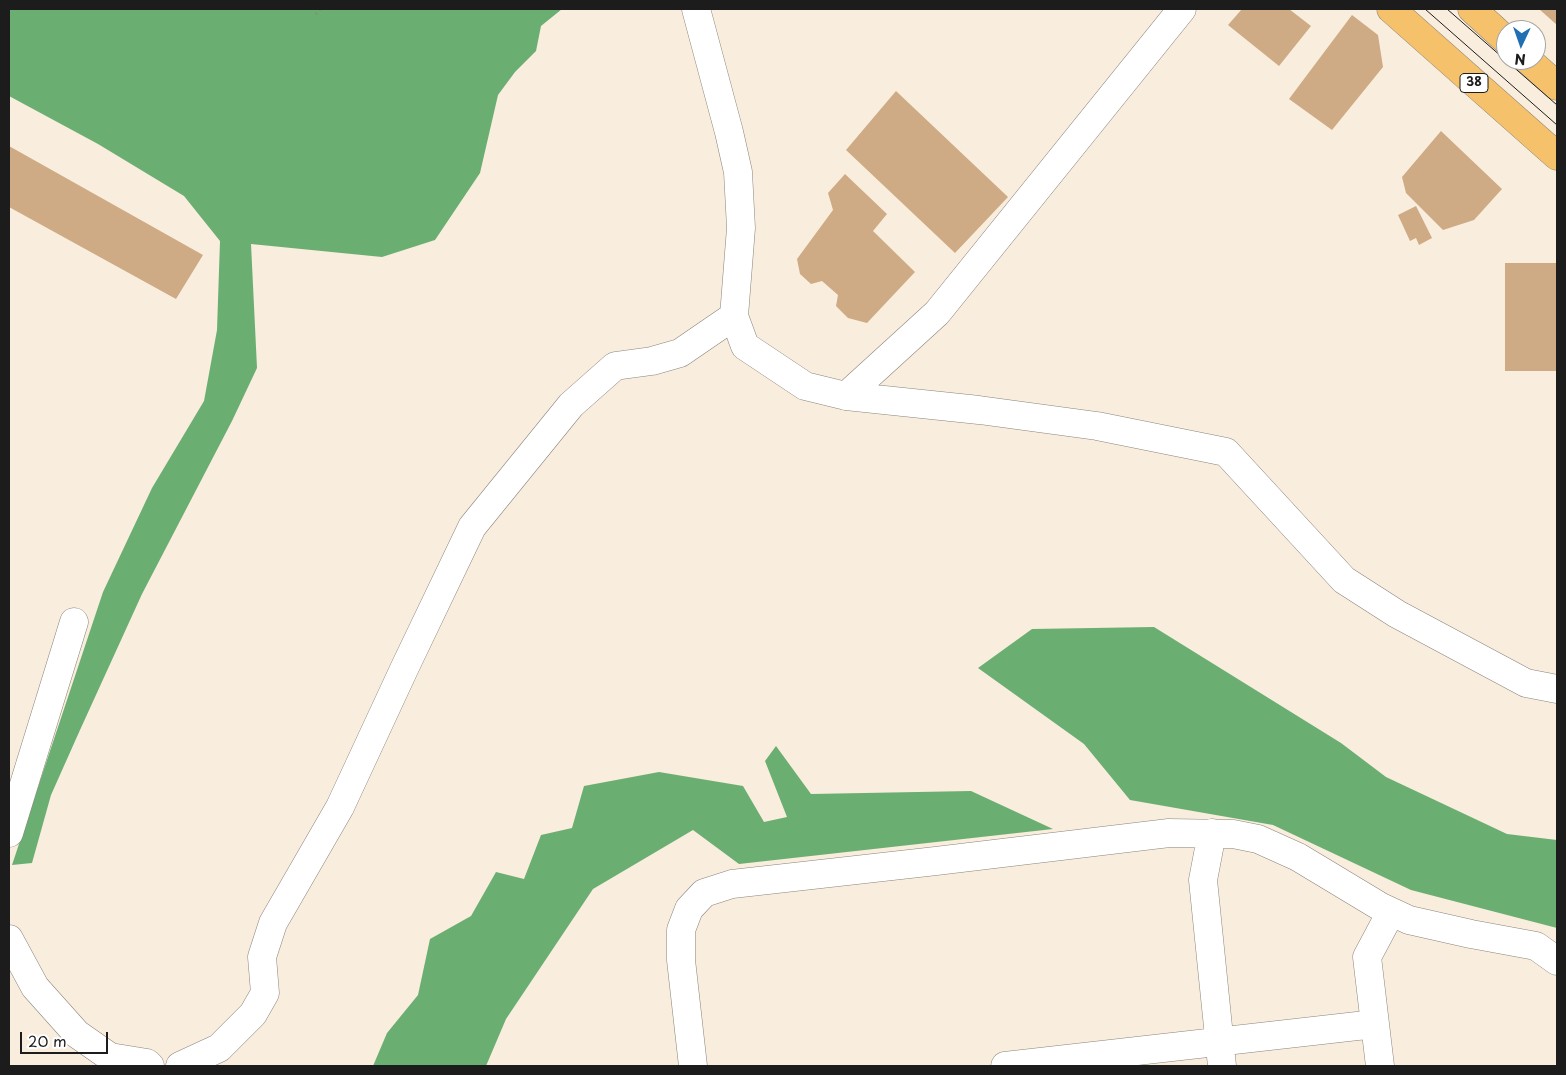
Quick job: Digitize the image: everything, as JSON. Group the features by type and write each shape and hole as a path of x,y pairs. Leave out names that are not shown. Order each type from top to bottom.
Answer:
{"main road":[{"name":"38","path":"1391,9 1557,156"},
{"path":"1472,9 1496,31"},
{"path":"1539,70 1557,86"}],"street":[{"path":"696,9 738,172 741,228 734,316 745,346 805,386 846,396 980,410 1097,426 1226,452 1344,580 1397,614 1526,683 1557,689"},
{"path":"846,396 937,313 1182,9"},
{"path":"180,1066 219,1048 253,1014 265,993 262,957 273,923 340,808 404,667 472,527 571,405 615,366 652,361 680,352 734,316"},
{"path":"9,833 74,622"},
{"path":"694,1066 681,960 681,930 689,909 704,893 732,884 1169,832 1233,834 1258,839 1298,857 1391,912 1418,922 1536,946 1557,961"},
{"path":"1212,833 1203,880 1220,1054"},
{"path":"1380,1066 1367,957 1391,912"},
{"path":"9,939 35,987 77,1034 110,1057 147,1063 150,1066"},
{"path":"1005,1066 1220,1054 1375,1024"}],"path":[{"path":"316,14 320,9"}],"green space":[{"path":"9,9 562,9 541,26 536,51 515,72 498,95 480,173 435,240 382,257 251,244 257,368 232,421 142,594 80,730 51,795 32,863 12,865 103,592 152,488 204,401 217,330 220,241 184,196 98,144 9,96"},
{"path":"1154,627 1341,743 1386,777 1507,834 1557,840 1557,928 1411,890 1273,825 1130,800 1084,744 978,668 1032,629"},
{"path":"776,746 811,794 971,791 1053,829 739,864 693,830 593,889 506,1019 486,1066 373,1066 387,1033 418,995 430,939 471,916 496,872 524,879 541,835 572,828 584,786 659,772 743,786 764,822 787,817 765,761"}],"building":[{"path":"1242,9 1289,9 1311,26 1279,66 1228,25"},
{"path":"1539,9 1557,9 1557,25"},
{"path":"1352,15 1378,35 1383,67 1332,130 1289,99"},
{"path":"896,91 1008,197 955,253 846,150"},
{"path":"1441,131 1502,189 1474,220 1443,230 1406,193 1402,177"},
{"path":"9,146 203,255 176,299 9,207"},
{"path":"845,174 887,214 873,231 915,272 867,323 848,318 836,306 838,295 822,281 811,284 800,274 797,259 833,210 828,193"},
{"path":"1416,206 1432,238 1419,245 1416,238 1410,241 1398,215"},
{"path":"1505,263 1557,263 1557,371 1505,371"}],"tram line":[{"path":"1425,9 1557,125"},
{"path":"1447,9 1557,105"}]}
